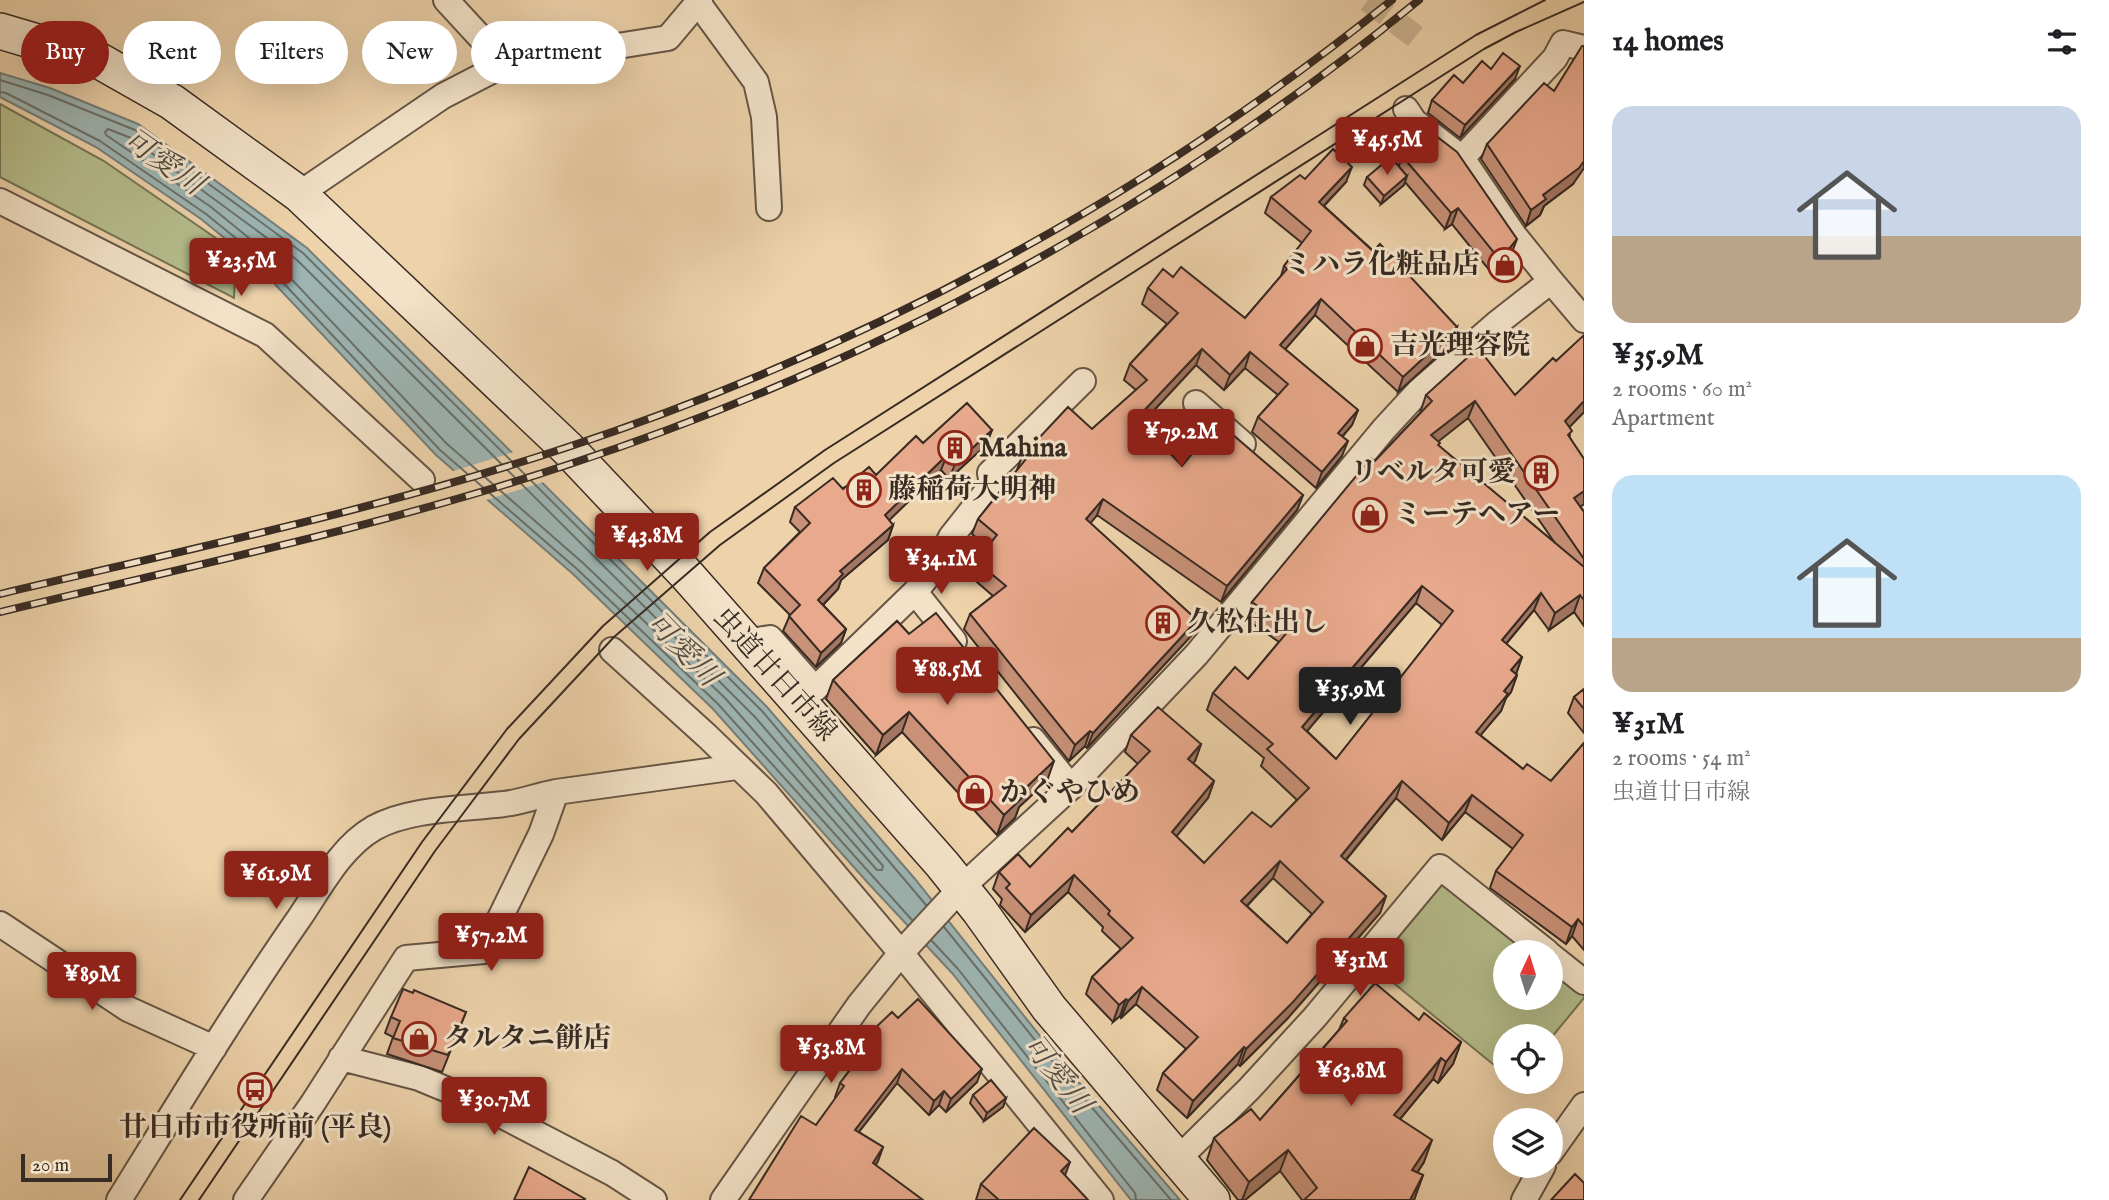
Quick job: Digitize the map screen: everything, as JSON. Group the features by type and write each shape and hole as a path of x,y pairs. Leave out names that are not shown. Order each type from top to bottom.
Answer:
{"main road":[{"name":"虫道廿日市線","path":"0,31 98,60 172,103 299,194 567,448 681,568 942,864 955,895 979,910 1049,1008 1212,1200"}],"street":[{"path":"446,0 471,27"},
{"path":"626,45 668,38 700,2 756,82 764,117 769,208"},
{"path":"1462,158 1555,58 1563,43 1584,48"},
{"path":"299,194 443,96 471,82"},
{"path":"1406,109 1414,121 1462,158 1514,235 1584,320"},
{"path":"0,201 265,335 422,480"},
{"path":"723,1200 859,1005 905,949 955,895 1071,787 1197,654 1420,390 1496,324 1551,281"},
{"path":"745,642 770,638 815,689 915,592 937,565 951,537 992,485 990,473 1083,381"},
{"path":"1196,403 1257,456"},
{"path":"1298,492 1318,509"},
{"path":"915,592 967,657"},
{"path":"612,650 766,793 905,949 1101,1200"},
{"path":"1019,722 1071,787"},
{"path":"119,1200 214,1048 337,862 354,843 373,828 394,819 417,814 505,804 556,792 737,767"},
{"path":"246,1200 313,1103 406,958 484,951 541,834 556,792"},
{"path":"1178,1159 1249,1089 1315,1017 1440,867 1531,940"},
{"path":"0,924 128,1009 214,1048"},
{"path":"1563,966 1584,982"},
{"path":"341,1058 419,1078 472,1100 612,1173 654,1200"},
{"path":"1563,1135 1584,1105"},
{"path":"1524,1200 1536,1178"}],"green space":[{"path":"0,104 104,161 236,252 234,298 0,177"},
{"path":"1447,878 1525,940 1493,940 1493,1010 1563,1010 1563,969 1584,986 1584,998 1563,1024 1493,1024 1493,1064 1374,967"}],"water":[{"name":"可愛川","path":"0,73 21,79 21,84 37,84 50,88 138,124 307,248 767,707 915,879 1052,1051 1180,1200 1131,1200 952,973 713,709 573,574 436,455 254,262 201,219 96,147 0,97"}],"pier":[{"path":"517,451 547,481 483,501 450,472"}],"building":[{"path":"1582,46 1584,161 1579,168 1543,195 1546,199 1531,210 1487,144 1544,83 1554,91"},
{"path":"1503,53 1520,66 1465,125 1432,100 1454,75 1463,83 1482,61 1491,69"},
{"path":"1431,132 1457,152 1517,239 1500,260 1458,208 1451,213 1402,156"},
{"path":"1333,149 1352,167 1319,202 1373,251 1380,244 1457,327 1403,377 1321,299 1280,345 1358,410 1338,433 1348,441 1322,472 1258,417 1288,384 1250,352 1230,375 1202,349 1137,418 1182,466 1218,422 1303,495 1227,586 1103,499 1086,519 1197,620 1093,733 1090,731 1075,745 970,614 1006,586 976,561 997,535 978,519 1026,459 1022,456 1068,407 1092,429 1147,380 1130,364 1178,313 1148,288 1163,269 1173,277 1181,267 1245,318 1287,269 1284,266 1311,231 1271,197 1300,175 1305,179"},
{"path":"1391,157 1407,176 1384,196 1367,177"},
{"path":"1584,335 1584,401 1565,421 1572,431 1568,435 1584,459 1584,491 1574,498 1584,512 1584,559 1475,401 1431,435 1440,443 1438,445 1584,567 1584,600 1580,595 1555,613 1541,593 1502,640 1522,657 1511,670 1517,675 1504,691 1508,694 1476,732 1523,769 1527,764 1551,781 1584,743 1584,926 1578,919 1572,927 1496,871 1523,835 1472,795 1449,823 1402,781 1341,856 1386,896 1293,1002 1246,1049 1244,1047 1193,1101 1163,1073 1198,1037 1142,987 1128,1001 1126,999 1119,1005 1092,977 1133,938 1074,875 1031,915 1006,888 1010,884 999,872 1018,854 1030,867 1068,828 1072,832 1150,751 1131,735 1158,707 1201,744 1188,759 1214,781 1172,832 1204,863 1252,812 1271,827 1309,788 1267,749 1273,744 1213,693 1235,667 1248,679 1290,629 1252,602 1371,458 1375,461 1432,401 1426,395 1478,348 1515,395 1553,358 1556,361","holes":["1422,586 1453,611 1336,759 1302,727","1280,861 1323,902 1287,943 1241,901"]},
{"path":"967,403 992,430 955,464 947,455 885,515 893,525 840,571 843,574 818,600 846,629 821,653 789,616 800,605 764,568 810,523 795,507 833,478 843,489 869,467 876,475 916,436 923,443"},
{"path":"936,613 1054,761 1019,794 1022,798 1004,815 909,712 883,735 833,680 897,621 909,634"},
{"path":"1584,689 1584,709 1574,697"},
{"path":"1375,983 1419,1020 1424,1013 1461,1042 1446,1062 1441,1058 1394,1115 1432,1140 1412,1170 1423,1175 1410,1200 1304,1200 1317,1188 1288,1150 1249,1182 1214,1138 1251,1109 1260,1120 1347,1021 1344,1018"},
{"path":"403,989 413,993 414,990 466,1012 448,1055 393,1038 400,1021 391,1017"},
{"path":"918,999 982,1069 951,1099 944,1091 934,1101 902,1069 855,1130 883,1147 873,1163 923,1200 749,1200 801,1116 816,1125 844,1086 840,1083 878,1033 874,1029 892,1012 898,1018"},
{"path":"991,1080 1006,1098 987,1113 973,1095"},
{"path":"1034,1128 1070,1162 1061,1171 1088,1200 999,1200 981,1184"},
{"path":"529,1167 585,1199 514,1200"},
{"path":"1575,1174 1584,1183 1584,1200 1551,1200"}],"tunnel":[{"path":"1368,0 1418,39"}],"tram line":[{"path":"180,1200 422,842 507,729 603,626 710,532 825,450 1476,35 1545,0"},
{"path":"199,1200 435,851 519,739 614,637 720,545 834,463 1484,49 1584,2"}],"railway":[{"path":"0,594 284,527 496,470 676,409 786,364 893,315 999,261 1102,202 1202,139 1299,72 1392,0"},
{"path":"0,612 429,507 570,464 797,378 907,327 1016,271 1121,210 1224,145 1323,75 1419,0"}],"place":[{"name":"ミハラ化粧品店","path":"1505,265"},
{"name":"吉光理容院","path":"1365,346"},
{"name":"Mahina","path":"955,448"},
{"name":"リベルタ可愛","path":"1541,473"},
{"name":"藤稲荷大明神","path":"864,490"},
{"name":"ミーテヘアー","path":"1370,515"},
{"name":"久松仕出し","path":"1163,623"},
{"name":"かぐやひめ","path":"975,793"},
{"name":"タルタニ餅店","path":"419,1039"},
{"name":"廿日市市役所前 (平良)","path":"255,1090"}]}
